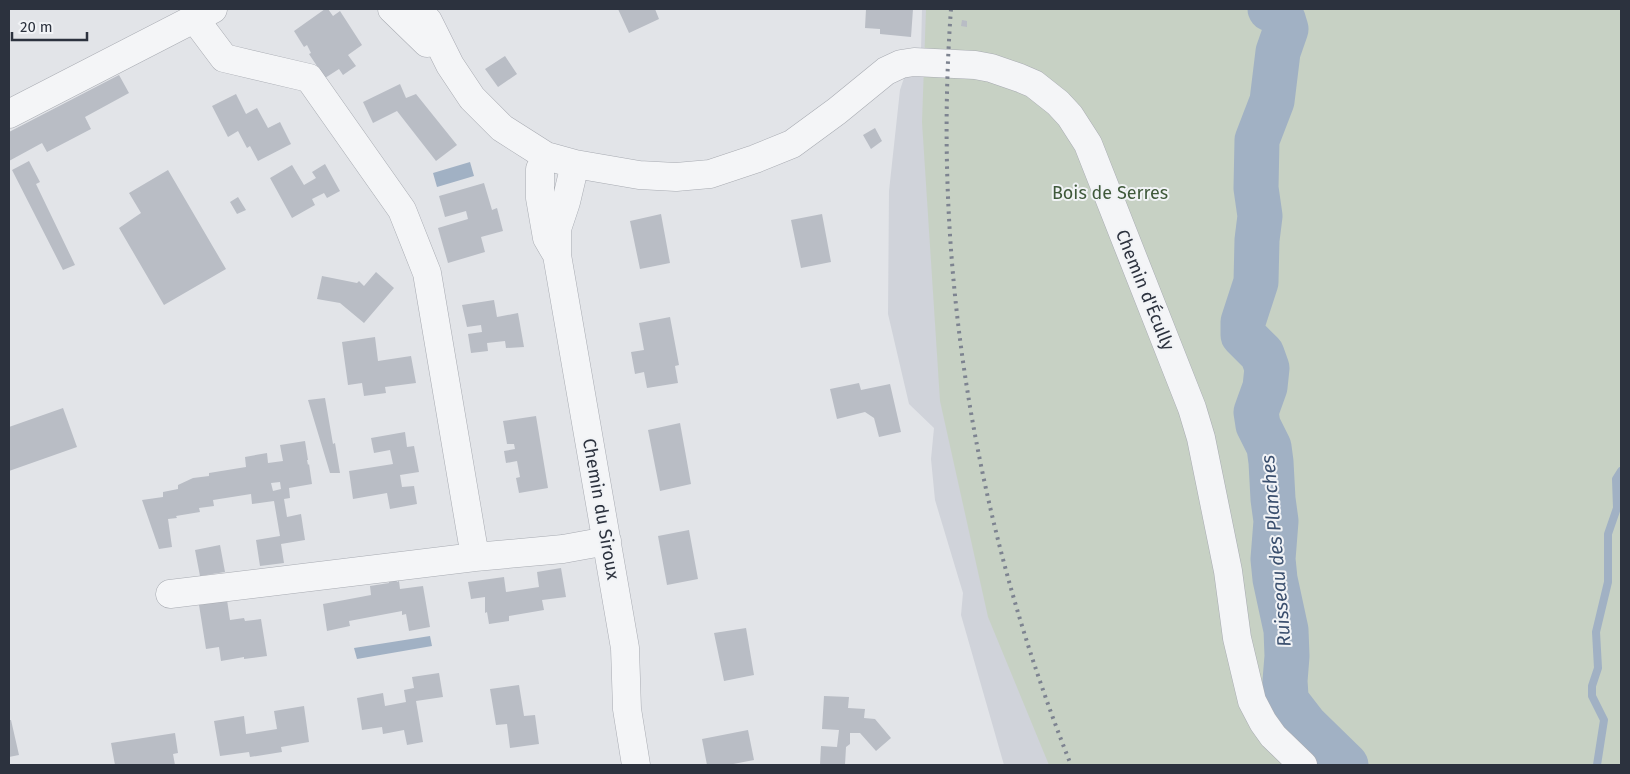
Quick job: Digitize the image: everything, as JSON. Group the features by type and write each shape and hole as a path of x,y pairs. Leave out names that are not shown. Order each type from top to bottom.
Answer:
{"street":[{"name":"Chemin d'Écully","path":"392,9 450,65"},
{"name":"Chemin d'Écully","path":"417,9 428,21 450,65 472,98 502,128 546,156 575,164 639,175 688,176 710,174 792,144 886,71 901,64 914,62 948,63 991,68 1034,84 1058,103 1070,116 1088,144 1192,408 1201,438 1228,571 1237,638 1252,701 1273,736 1303,765"},
{"path":"9,114 207,11 224,58 310,78 402,210 427,273 476,557"},
{"name":"Chemin du Siroux","path":"546,156 540,170 540,198 547,238 557,254"},
{"name":"Chemin du Siroux","path":"575,164 557,229 557,254 625,648 626,709 636,765"},
{"path":"170,594 476,557 563,549 607,541"}],"shaded area":[{"path":"922,9 1005,9 1176,765 1004,765 961,615 963,593 935,500 931,459 934,428 909,404 888,314 889,191 900,90 913,51 921,51"}],"green space":[{"name":"Bois de Serres","path":"926,9 1621,9 1621,765 1049,765 988,617 940,401 922,122"}],"water":[{"path":"470,162 474,176 437,187 433,173"},
{"path":"430,636 432,646 357,659 354,648"}],"building":[{"path":"325,9 328,9 333,16 340,11 362,45 348,55 356,66 343,75 339,69 325,78 309,54 311,53 307,45 304,47 294,31"},
{"path":"618,9 655,9 659,19 629,33"},
{"path":"866,9 913,9 911,37 880,34 880,29 865,28"},
{"path":"962,20 967,21 967,27 961,26"},
{"path":"505,56 517,74 498,87 485,69"},
{"path":"119,75 129,93 85,117 91,129 47,152 42,143 9,161 9,132"},
{"path":"400,84 406,98 416,94 457,145 436,161 397,111 373,123 363,102"},
{"path":"236,94 246,114 257,108 268,128 280,122 291,144 258,161 250,146 247,148 238,131 228,137 212,106"},
{"path":"875,128 882,141 871,149 863,135"},
{"path":"29,161 40,182 36,184 75,265 63,270 12,170"},
{"path":"325,164 340,191 327,198 324,193 312,199 315,205 292,218 270,178 292,165 304,185 316,178 312,172"},
{"path":"168,170 226,269 164,305 119,228 141,213 129,193"},
{"path":"484,183 492,210 497,208 503,231 481,237 485,252 448,263 438,228 468,219 466,211 445,217 439,196"},
{"path":"238,197 246,210 237,214 230,202"},
{"path":"661,214 670,263 640,269 630,221"},
{"path":"822,214 831,262 801,268 791,220"},
{"path":"376,272 394,288 364,323 340,303 317,299 322,276 357,283 359,281 364,286"},
{"path":"494,300 497,317 518,313 524,347 506,348 505,341 487,343 488,351 471,353 468,334 482,332 481,325 467,327 462,305"},
{"path":"670,317 679,365 675,366 678,383 647,388 644,372 635,374 631,352 644,350 639,323"},
{"path":"375,337 378,361 411,356 416,383 385,387 386,393 364,396 362,383 348,385 342,342"},
{"path":"859,383 861,390 890,384 901,432 879,437 874,418 865,412 837,419 830,389"},
{"path":"325,398 340,473 330,473 308,400"},
{"path":"63,408 77,447 9,471 9,427"},
{"path":"536,416 548,488 519,493 516,478 520,477 517,461 506,463 504,451 515,449 514,444 507,444 503,421"},
{"path":"680,423 691,484 660,491 648,430"},
{"path":"405,432 407,447 414,446 419,472 400,475 402,487 414,486 417,504 390,509 387,493 353,499 349,471 393,464 390,450 374,453 371,438"},
{"path":"305,441 312,484 289,488 290,498 284,499 287,517 301,514 305,540 281,544 284,563 260,566 256,540 280,536 274,501 252,504 251,494 213,500 214,506 199,508 200,512 168,519 172,547 159,549 142,500 163,497 163,492 178,489 178,485 193,478 209,476 209,473 246,467 245,457 267,453 268,463 283,461 280,445","holes":["280,482 281,489 273,491 271,483"]},
{"path":"689,530 698,579 667,585 658,536"},
{"path":"220,545 225,572 200,576 195,550"},
{"path":"561,568 566,597 542,600 544,610 509,616 509,621 489,624 487,612 485,613 485,597 471,599 468,582 504,577 506,592 539,587 537,572"},
{"path":"395,575 397,582 399,581 400,589 423,586 430,627 409,631 406,614 402,615 402,611 349,621 350,626 327,631 323,604 371,595 370,586 389,583 388,576"},
{"path":"227,600 230,620 244,618 245,621 261,619 267,656 221,661 219,647 206,649 199,605"},
{"path":"746,628 754,675 724,681 714,633"},
{"path":"439,673 443,697 416,701 423,742 407,745 404,730 383,734 382,727 362,730 357,698 383,693 385,706 406,702 404,690 414,688 412,677"},
{"path":"519,685 524,716 535,715 539,744 510,748 507,724 496,725 490,689"},
{"path":"824,696 849,697 848,708 865,709 864,718 875,719 891,738 876,751 860,733 850,733 850,744 846,747 845,765 820,765 821,746 837,747 839,730 822,729"},
{"path":"304,706 309,742 281,747 282,752 250,757 249,752 220,756 214,721 244,716 246,734 277,729 274,711"},
{"path":"9,720 11,720 19,755 9,757"},
{"path":"748,730 754,760 728,765 707,765 702,739"},
{"path":"175,733 178,753 173,754 175,765 115,765 111,743"}],"waterway":[{"name":"Ruisseau des Planches","path":"1270,9 1283,19 1286,29 1278,52 1272,101 1257,140 1256,188 1260,216 1257,240 1256,282 1243,322 1243,335 1262,354 1267,368 1265,387 1256,412 1258,425 1269,447 1271,462 1276,521 1273,559 1275,579 1286,630 1286,696 1288,703 1305,725 1346,765"},
{"path":"1597,765 1604,720 1592,696 1592,686 1598,668 1596,632 1608,582 1608,534 1617,508 1616,479 1621,471"}],"railway":[{"path":"951,9 947,106 948,202 955,298 968,394 986,488 1009,582 1038,674 1071,765"}]}
